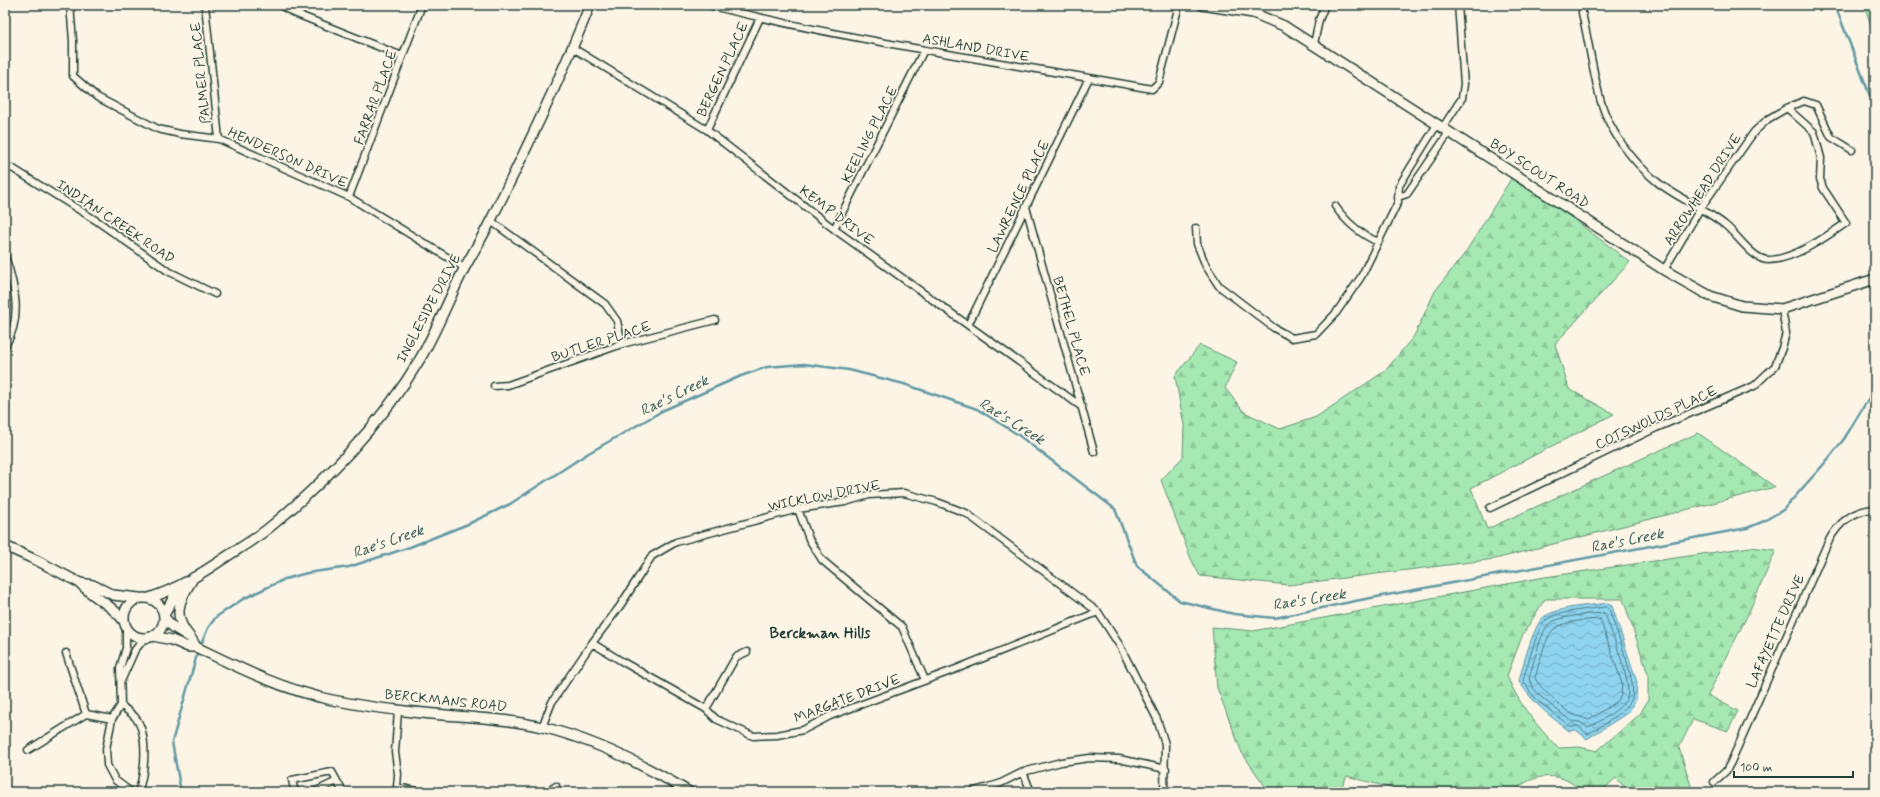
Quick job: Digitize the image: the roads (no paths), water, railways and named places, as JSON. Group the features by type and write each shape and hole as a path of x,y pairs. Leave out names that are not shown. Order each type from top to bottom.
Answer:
{"street":[{"name":"HENDERSON DRIVE","path":"70,5 73,41 73,76 97,97 158,129 180,134 219,139 349,197 465,268"},
{"name":"PALMER PLACE","path":"205,5 219,139"},
{"path":"280,5 294,13 402,56"},
{"name":"FARRAR PLACE","path":"349,197 422,5"},
{"name":"INGLESIDE DRIVE","path":"164,616 175,595 193,579 269,528 300,502 360,441 419,360 443,315 465,268 491,222 573,48 590,5"},
{"name":"ASHLAND DRIVE","path":"708,5 760,18 924,50 1152,89 1159,82 1178,5"},
{"name":"BOY SCOUT ROAD","path":"1202,5 1253,13 1284,26 1444,127 1664,270 1710,296 1742,306 1782,309 1875,279"},
{"path":"1314,44 1319,20 1325,5"},
{"path":"1398,198 1407,194 1444,127 1462,98 1464,84 1458,5"},
{"path":"1582,5 1582,13 1601,103 1613,130 1637,161 1656,181 1724,223 1737,235 1753,254 1766,260 1784,259 1846,223 1823,188 1820,179 1821,158 1814,132 1787,108"},
{"name":"BERGEN PLACE","path":"707,130 760,18"},
{"name":"KEMP DRIVE","path":"573,48 707,130 834,229 1082,407"},
{"name":"KEELING PLACE","path":"834,229 924,50"},
{"name":"LAWRENCE PLACE","path":"968,325 1089,78"},
{"name":"ARROWHEAD DRIVE","path":"1664,270 1700,209 1754,132 1768,119 1787,108 1804,101 1816,105 1831,137 1852,150"},
{"path":"1196,228 1197,244 1206,266 1219,286 1274,328 1292,338 1316,334 1336,313 1361,277 1398,202 1399,186 1444,127"},
{"name":"INDIAN CREEK ROAD","path":"5,170 12,168 97,221 168,271 215,294"},
{"path":"1335,206 1345,221 1367,237 1378,242"},
{"name":"BETHEL PLACE","path":"1026,207 1094,452"},
{"path":"491,222 605,304 617,321 622,344"},
{"path":"5,256 15,292 16,311 12,334 5,346"},
{"name":"COTSWOLDS PLACE","path":"1490,508 1656,428 1754,386 1775,366 1782,348 1786,333 1782,309"},
{"name":"BUTLER PLACE","path":"494,386 508,385 622,344 715,320"},
{"name":"WICKLOW DRIVE","path":"542,727 552,702 592,643 620,606 652,556 676,542 798,509 845,502 869,495 904,494 937,502 966,513 1098,612 1120,646 1157,719 1165,744 1166,769 1164,792"},
{"path":"798,509 809,539 822,560 902,627 925,680"},
{"name":"LAFAYETTE DRIVE","path":"1714,782 1726,771 1835,529 1842,522 1853,515 1862,511 1875,509"},
{"path":"5,546 80,583 93,585 113,595 144,598 158,602 164,616 161,629 149,637 135,650 121,681"},
{"path":"193,579 183,595 179,608 181,622 194,643"},
{"name":"INGLESIDE DRIVE","path":"144,598 162,594 193,579"},
{"path":"80,583 88,593 110,606 136,637 149,637"},
{"path":"131,792 115,780 107,765 106,749 112,719 121,705 120,668 126,648 125,610 128,604 144,598"},
{"name":"MARGATE DRIVE","path":"592,643 706,709 716,719 753,736 777,735 803,730 830,716 956,669 1098,612"},
{"name":"BERCKMANS ROAD","path":"164,616 173,627 194,643 232,665 295,689 330,700 398,711 505,720 542,727 595,744 637,763 688,792"},
{"name":"BERCKMANS ROAD","path":"149,637 172,640 188,647 194,643"},
{"path":"706,709 736,657 747,652"},
{"path":"66,653 86,714"},
{"path":"121,705 135,717 143,735 143,779 138,792"},
{"path":"398,711 394,752 398,774 396,790 421,792"},
{"path":"28,750 86,714 112,719"},
{"path":"971,792 998,784 1023,772 1062,762 1090,758 1119,759 1166,769"},
{"path":"297,792 294,789 292,780 332,772 343,792"},
{"path":"1023,772 1030,792"},
{"path":"314,792 337,781"},
{"path":"546,792 556,786"}],"water":[{"path":"1608,603 1612,606 1637,682 1636,699 1629,712 1587,739 1576,730 1569,731 1548,714 1529,696 1519,681 1533,636 1541,620 1545,616 1567,608"}],"waterway":[{"name":"Rae's Creek","path":"1835,5 1875,109"},
{"name":"Rae's Creek","path":"200,647 208,628 216,617 243,599 285,579 307,573 349,567 410,547 468,524 510,504 587,454 664,410 741,376 767,367 804,364 849,370 904,384 977,409 1017,434 1115,509 1137,566 1180,601 1234,614 1275,618 1355,601 1747,528 1762,522 1783,510 1844,439 1875,388"},
{"name":"Rae's Creek","path":"181,792 172,742 198,651"}],"district":[{"name":"Berckman Hills","path":"820,633"}]}
